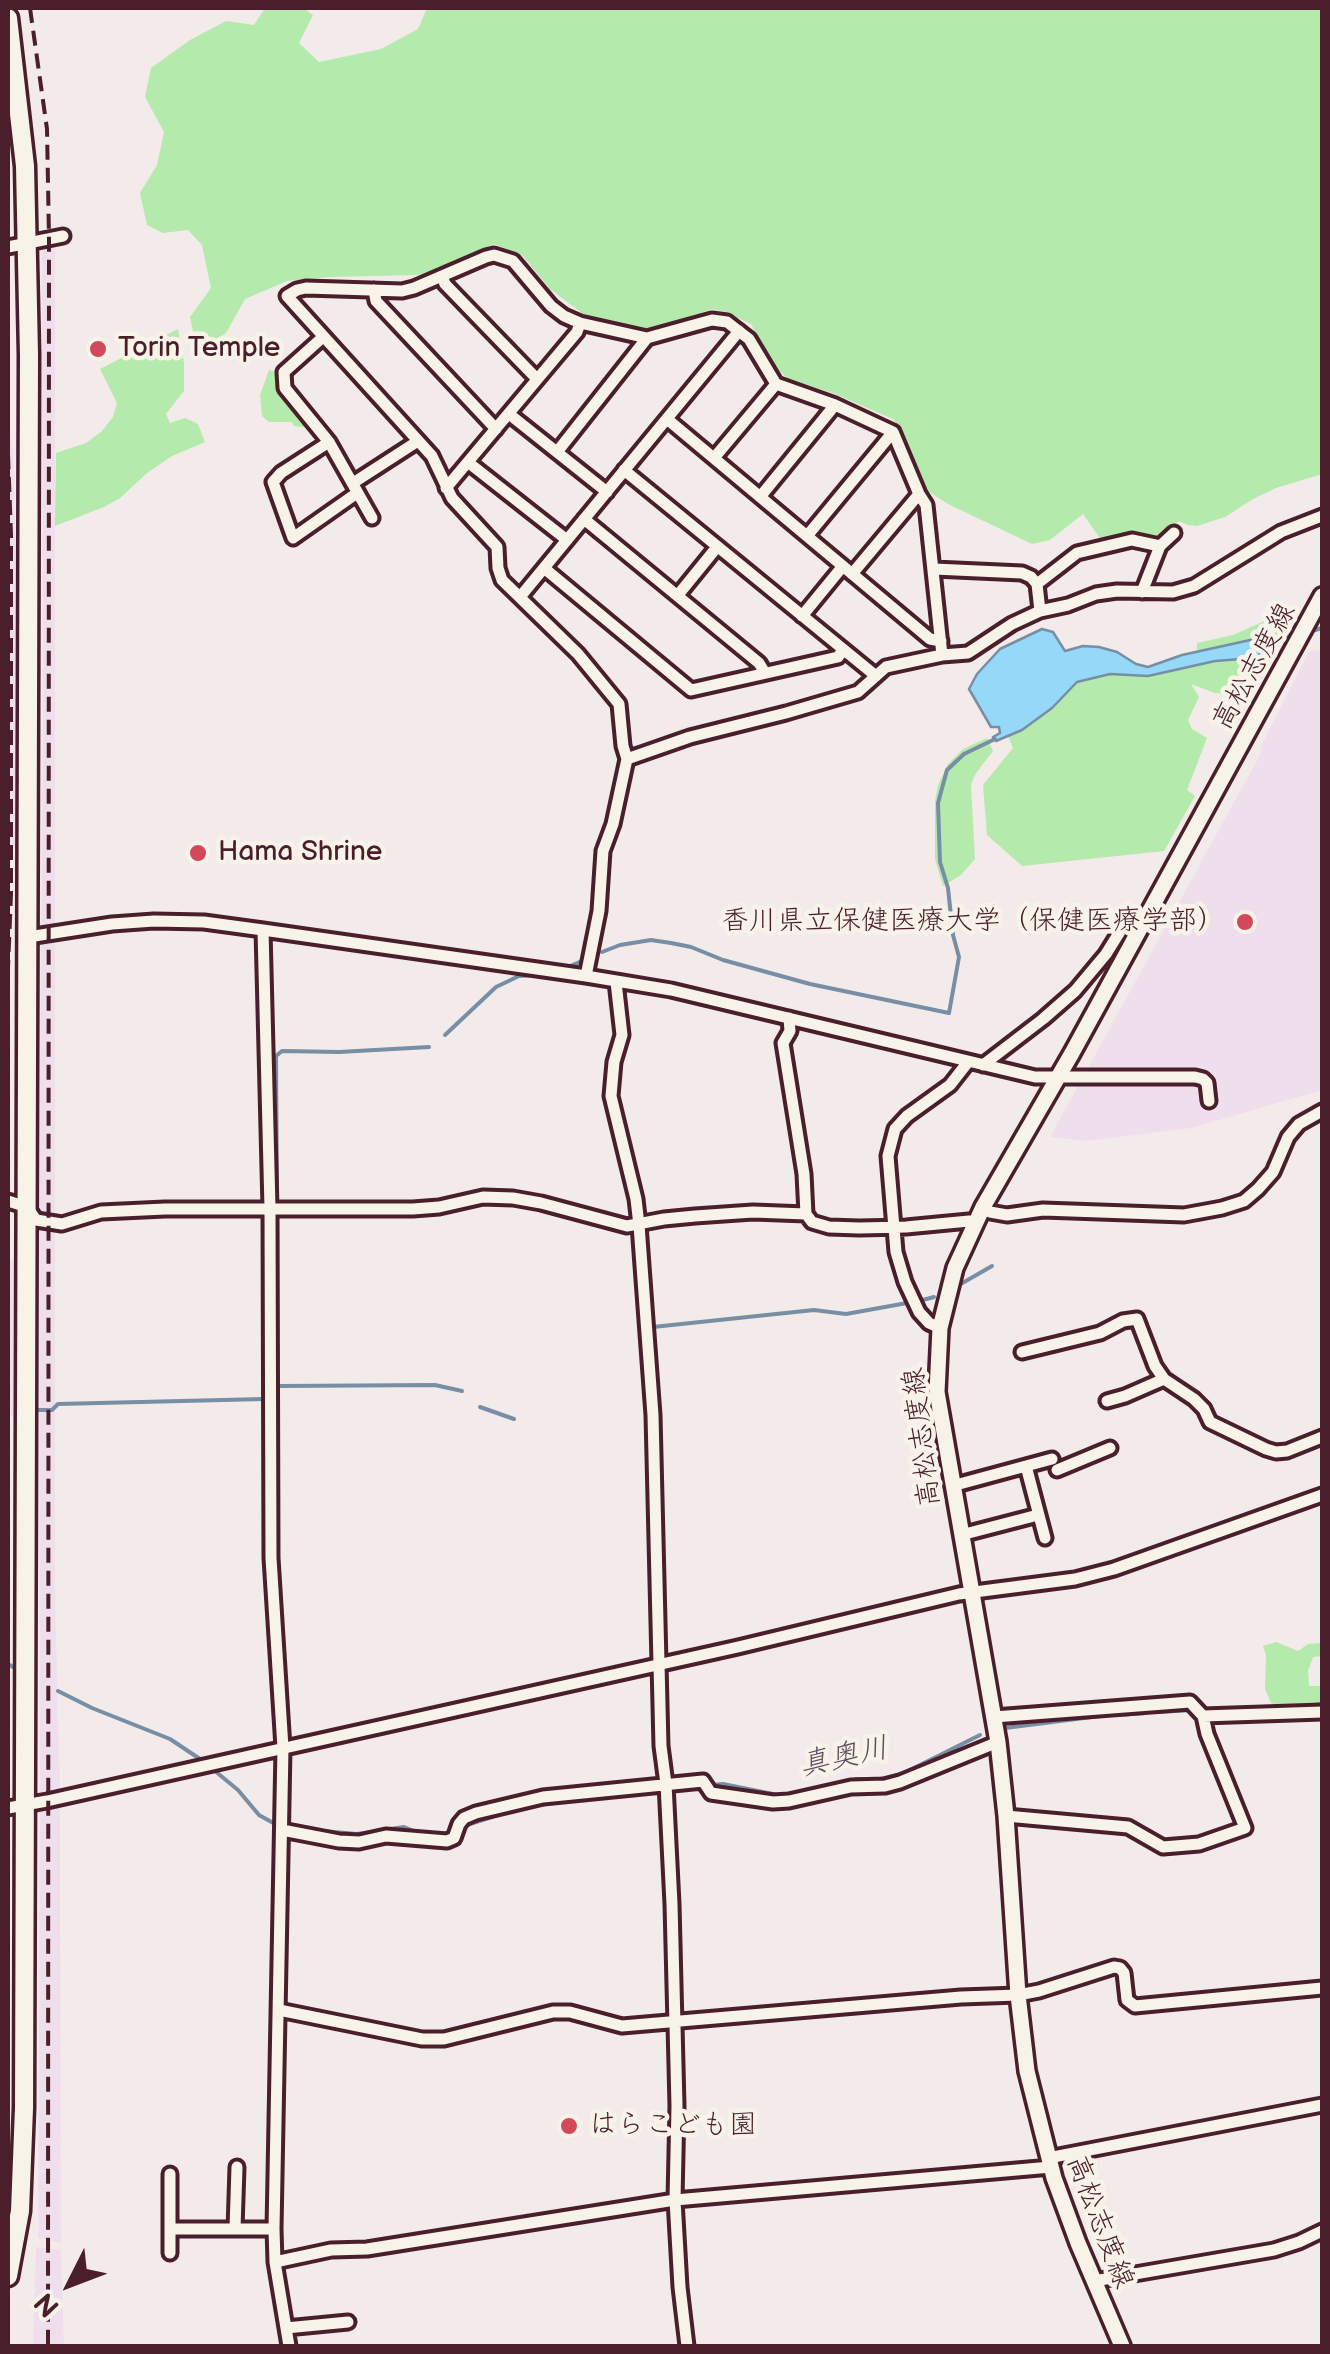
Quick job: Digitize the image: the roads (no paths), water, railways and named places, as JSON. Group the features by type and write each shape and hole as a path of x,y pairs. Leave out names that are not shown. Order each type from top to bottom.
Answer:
{"highway":[{"path":"8,18 25,166 28,242 28,1207 16,1806 23,2179 8,2276"}],"main road":[{"name":"高松志度線","path":"1122,2346 1049,2163 1027,2071 998,1742 937,1392 940,1328 949,1286 979,1214 1058,1078 1322,596"}],"street":[{"path":"8,248 63,236"},
{"path":"586,976 599,912 603,851 626,759 619,704 578,654 502,580 497,547 446,488 432,456 287,296 306,288 414,288 486,257 503,256 552,306 580,324 646,338 712,320 727,322 749,339 776,384 893,432 926,505 942,655"},
{"path":"442,276 445,284 537,379"},
{"path":"374,290 376,302 496,430"},
{"path":"446,488 580,324"},
{"path":"520,597 739,330"},
{"path":"323,338 284,372 285,388 329,442 372,518"},
{"path":"557,452 646,338"},
{"path":"714,458 776,384"},
{"path":"760,497 835,405"},
{"path":"510,414 606,492"},
{"path":"667,418 930,638 941,641"},
{"path":"807,536 893,432"},
{"path":"329,442 273,482 293,538 418,440"},
{"path":"470,463 567,540"},
{"path":"624,470 876,676"},
{"path":"802,616 919,494"},
{"path":"626,759 690,737 858,692 886,667 968,652 1040,611 1096,594 1172,592 1194,586 1281,532 1322,516"},
{"path":"584,519 759,663 765,673"},
{"path":"1142,592 1160,546 1174,533"},
{"path":"1037,584 1077,554 1132,540 1160,546"},
{"path":"678,595 717,547"},
{"path":"544,568 691,690 838,657 844,650"},
{"path":"934,569 1031,577 1037,584 1040,611"},
{"path":"28,937 154,922 204,922 263,930 671,990 1034,1077 1194,1077 1208,1084 1209,1101"},
{"path":"982,1065 1075,991 1124,925 1143,924"},
{"path":"263,930 270,1208 271,1558 283,1748 274,2229 275,2262 289,2346"},
{"path":"616,982 622,1035 614,1062 611,1096 636,1199 653,1415 660,1746 666,1784 672,1904 675,2200 687,2346"},
{"path":"790,1018 790,1031 783,1043 804,1174 806,1214 820,1226 895,1228 968,1220 990,1212 1184,1215 1222,1208 1244,1201 1258,1190 1273,1172 1298,1124 1322,1111"},
{"path":"940,1328 929,1324 905,1282 896,1252 888,1156 895,1129 950,1085 968,1062"},
{"path":"8,1201 28,1207 36,1220 62,1224 101,1212 413,1209 484,1197 541,1203 627,1226 753,1212 806,1214"},
{"path":"1022,1352 1137,1318 1164,1379 1194,1399 1210,1422 1266,1449 1287,1452 1322,1440"},
{"path":"1107,1401 1164,1379"},
{"path":"952,1486 1026,1466 1054,1465 1110,1448"},
{"path":"1026,1466 1044,1538"},
{"path":"16,1806 973,1592 1114,1570 1322,1495"},
{"path":"962,1535 1038,1514"},
{"path":"994,1717 1190,1702 1203,1716 1246,1828 1199,1844 1163,1847 1128,1826 1006,1816"},
{"path":"1203,1716 1322,1712"},
{"path":"282,1830 359,1842 386,1836 447,1842 454,1838 464,1818 543,1797 703,1781 711,1792 789,1801 851,1787 900,1782 998,1742"},
{"path":"278,2010 422,2038 444,2038 553,2012 570,2012 622,2026 1018,1995 1114,1967 1124,1973 1127,2000 1135,2006 1322,1988"},
{"path":"275,2262 331,2250 367,2249 675,2200 1049,2163 1322,2105"},
{"path":"235,2228 236,2167"},
{"path":"170,2174 170,2252"},
{"path":"171,2229 274,2229"},
{"path":"1094,2280 1274,2250 1322,2232"},
{"path":"286,2328 348,2322"}],"water":[{"path":"1042,629 1053,632 1065,651 1099,647 1148,667 1182,655 1264,637 1269,642 1255,658 1215,661 1148,676 1110,674 1077,682 1052,708 1022,730 996,741 993,737 1000,733 999,727 991,727 969,689 1000,649"}],"waterway":[{"path":"1312,631 1322,628"},
{"path":"1269,642 1289,637"},
{"path":"602,952 651,940 671,943 810,984 949,1013 959,957 940,862 938,803 947,770 964,754 995,739"},
{"path":"568,967 584,960"},
{"path":"445,1035 496,987 519,976 540,975"},
{"path":"277,1198 276,1056 282,1051 429,1047"},
{"path":"40,1213 58,1216"},
{"path":"125,1216 226,1215"},
{"path":"959,1285 992,1266"},
{"path":"919,1301 934,1297"},
{"path":"653,1327 814,1310 846,1314 907,1303"},
{"path":"279,1386 435,1385 462,1391"},
{"path":"37,1410 52,1410 58,1404 264,1399"},
{"path":"480,1407 514,1419"},
{"name":"真奥川","path":"8,1664 13,1667"},
{"name":"真奥川","path":"58,1691 170,1739 200,1759"},
{"name":"真奥川","path":"1207,1710 1322,1704"},
{"name":"真奥川","path":"1157,1712 1193,1710"},
{"name":"真奥川","path":"1118,1715 1145,1713"},
{"name":"真奥川","path":"1005,1728 1108,1715"},
{"name":"真奥川","path":"711,1785 778,1795 857,1779 880,1779 902,1774 980,1735"},
{"name":"真奥川","path":"215,1771 259,1815 275,1824"},
{"name":"真奥川","path":"464,1826 539,1805 607,1796"},
{"name":"真奥川","path":"311,1830 357,1834 404,1827 441,1835 454,1831"}],"railway":[{"path":"30,8 47,129 49,238 48,2346"},
{"path":"8,454 8,968"}],"place":[{"name":"Torin Temple","path":"98,349"},
{"name":"Hama Shrine","path":"198,853"},
{"name":"香川県立保健医療大学（保健医療学部）","path":"1245,922"},
{"name":"はらこども園","path":"569,2126"}]}
